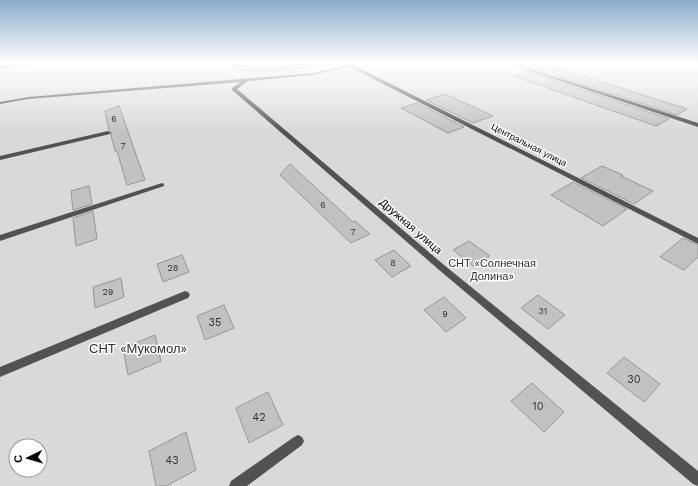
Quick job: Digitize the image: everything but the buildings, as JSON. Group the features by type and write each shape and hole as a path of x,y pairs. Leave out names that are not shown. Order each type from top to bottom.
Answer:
{"street":[{"path":"0,103 28,98 166,87"},
{"name":"Дружная улица","path":"237,87 234,89 440,267 698,479"},
{"name":"Центральная улица","path":"392,87 698,241"},
{"path":"580,87 698,126"},
{"path":"0,158 108,133"},
{"path":"0,238 162,185"},
{"path":"0,372 185,295"},
{"path":"236,486 298,441"}],"green space":[{"name":"СНТ «Солнечная Долина»","path":"0,87 698,87 698,486 0,486"}],"park label":[{"name":"СНТ «Мукомол»","path":"138,348"}]}
